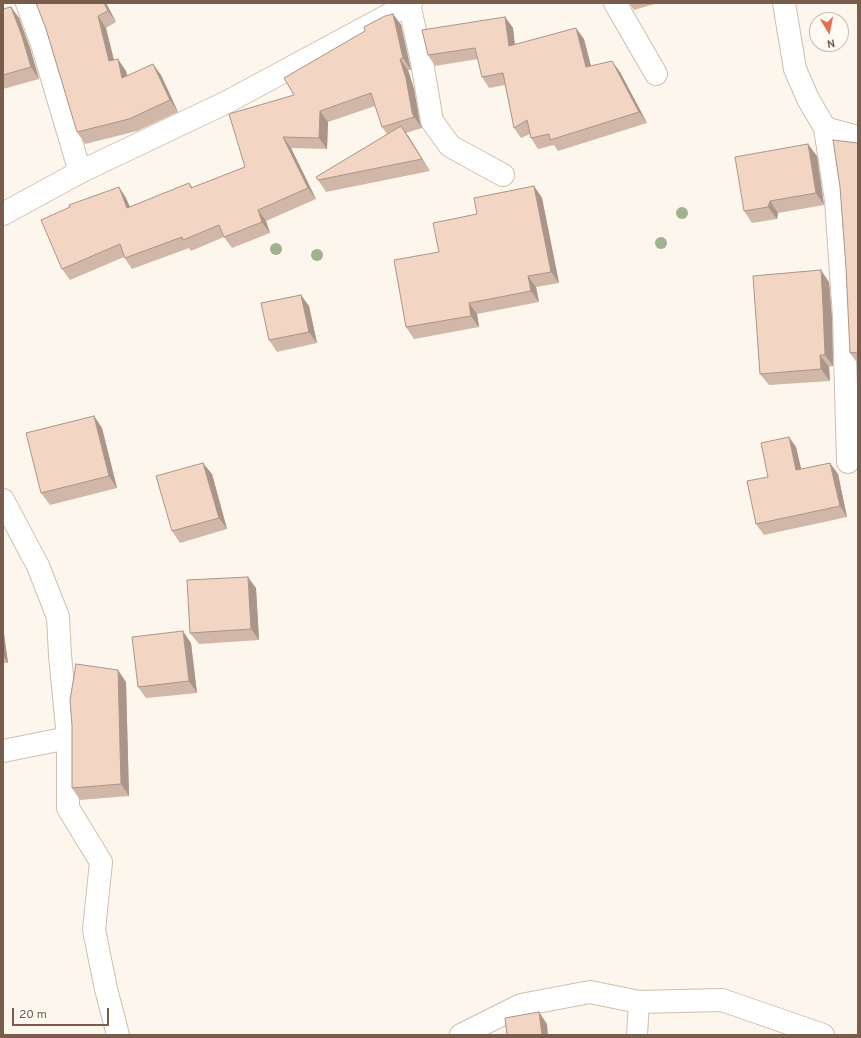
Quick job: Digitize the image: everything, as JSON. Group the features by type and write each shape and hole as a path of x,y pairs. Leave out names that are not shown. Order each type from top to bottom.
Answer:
{"street":[{"path":"27,3 42,44 80,172"},
{"path":"615,3 656,74"},
{"path":"784,3 795,69 808,99 825,128 836,200 844,317 848,462"},
{"path":"3,214 80,172 227,102 410,4 432,121 450,146 503,175"},
{"path":"825,128 858,137"},
{"path":"3,500 38,566 58,617 68,738 68,808 101,862 94,930 106,988 118,1035"},
{"path":"3,751 68,738"},
{"path":"461,1035 521,1005 590,992 639,1002 722,1000 823,1035"}],"lane":[{"path":"637,1035 639,1002"}],"building":[{"path":"36,3 104,3 108,11 98,16 109,61 118,59 122,78 153,64 170,100 129,119 77,132 46,29"},
{"path":"11,7 22,36 31,67 3,75 3,9"},
{"path":"393,14 403,58 400,59 406,78 414,117 382,127 371,93 320,111 319,138 283,137 308,188 258,210 262,222 224,237 219,225 183,240 182,237 125,258 120,244 62,269 41,220 70,207 69,205 119,187 127,208 189,183 191,188 245,167 229,114 294,95 284,78 365,31 364,27 385,16"},
{"path":"505,17 509,46 576,28 586,67 612,61 639,112 550,140 549,134 531,138 527,120 514,128 503,73 482,77 475,48 428,55 422,30"},
{"path":"401,126 422,159 318,180 316,177"},
{"path":"833,140 858,143 858,352 850,353 840,187"},
{"path":"808,144 816,193 770,201 768,207 744,211 735,157"},
{"path":"534,186 551,272 528,276 531,291 469,303 471,316 406,327 394,260 439,252 433,223 477,214 474,198"},
{"path":"821,270 825,355 820,355 821,369 760,374 753,276"},
{"path":"301,295 309,332 269,340 261,303"},
{"path":"94,416 109,476 41,493 26,433"},
{"path":"789,437 796,470 830,463 840,506 756,524 747,481 768,477 761,443"},
{"path":"203,463 219,518 172,531 156,476"},
{"path":"248,577 251,629 190,633 187,580"},
{"path":"183,631 189,681 138,687 132,637"},
{"path":"76,664 118,670 121,784 72,788 72,726 70,700"},
{"path":"539,1012 542,1035 507,1035 505,1018"}]}
